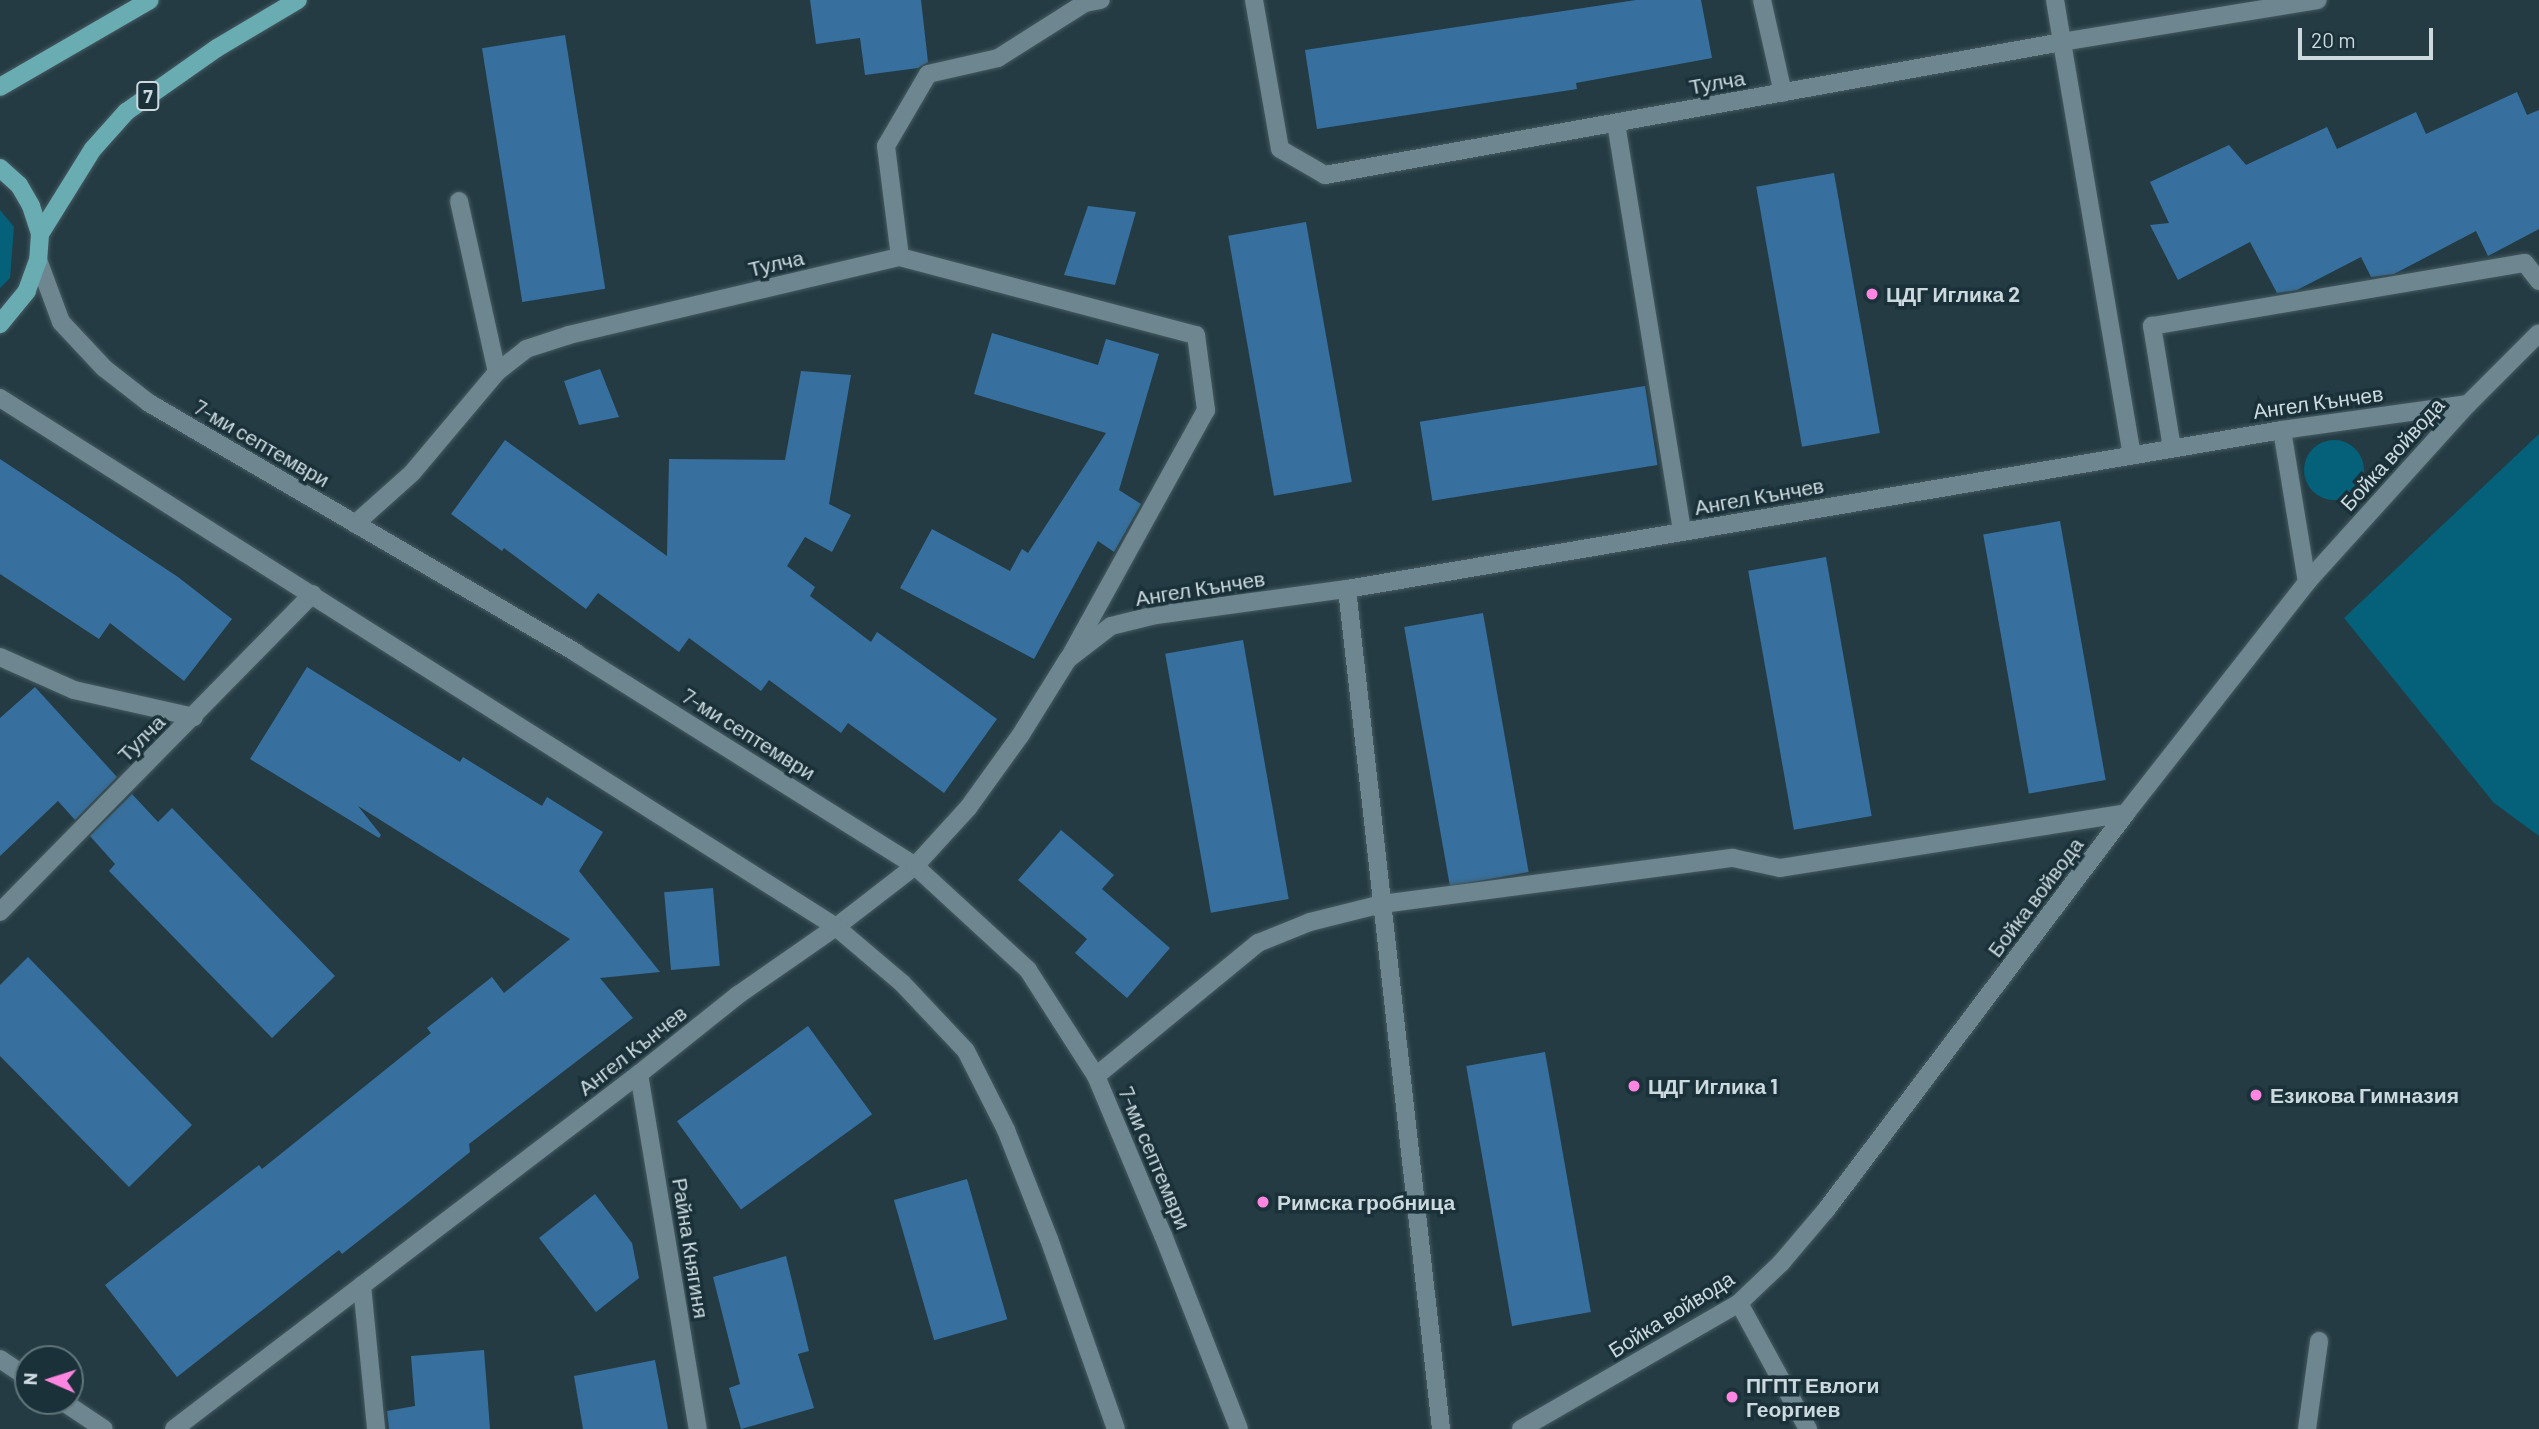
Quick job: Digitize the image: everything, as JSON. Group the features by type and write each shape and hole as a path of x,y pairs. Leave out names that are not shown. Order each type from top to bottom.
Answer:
{"main road":[{"path":"0,87 150,0"},
{"name":"7","path":"40,234 93,149 126,112 217,48 298,0"},
{"name":"7","path":"0,168 19,185 31,206 40,234 38,260 27,291 0,324"}],"street":[{"path":"900,257 886,146 928,74 998,58 1085,4 1101,0"},
{"name":"Тулча","path":"1254,0 1280,149 1325,175 2062,42 2311,1"},
{"path":"1762,0 1783,93"},
{"path":"2055,0 2132,455"},
{"path":"1616,123 1682,532"},
{"path":"459,201 497,372"},
{"name":"Тулча","path":"355,524 412,473 497,372 526,349 569,335 900,257"},
{"name":"Ангел Кънчев","path":"174,1429 639,1074 738,995 836,927 915,866 968,808 1020,736 1068,659 1206,410 1196,335 900,257"},
{"name":"7-ми септември","path":"38,260 61,321 104,368 149,403 576,653 915,866 1028,970 1096,1076 1163,1235 1239,1429"},
{"path":"2172,448 2152,326 2525,263 2539,281"},
{"name":"Бойка войвода","path":"1521,1429 1739,1303 1781,1264 1826,1210 2126,813 2307,582 2468,404 2539,333"},
{"path":"0,398 836,927 902,983 966,1051 1020,1166 1116,1429"},
{"name":"Ангел Кънчев","path":"1068,659 1111,626 1156,615 1347,589 2172,448 2468,404"},
{"path":"2282,430 2307,582"},
{"path":"1347,589 1441,1429"},
{"name":"Тулча","path":"0,912 313,594"},
{"path":"0,657 74,690 194,717"},
{"path":"1096,1076 1258,943 1310,922 1382,904 1733,858 1780,868 2126,813"},
{"name":"Райна Княгиня","path":"639,1074 698,1429"},
{"path":"362,1285 376,1429"},
{"path":"1739,1303 1808,1429"},
{"path":"2307,1429 2319,1341"},
{"path":"83,1415 104,1429"}],"shaded area":[{"path":"0,210 14,227 10,278 0,288"},
{"path":"2539,434 2539,836 2494,803 2344,618"},
{"path":"2328,440 2340,440 2356,448 2362,458 2362,482 2356,492 2340,500 2328,500 2312,492 2304,476 2304,464 2312,448"}],"building":[{"path":"810,0 921,0 928,62 918,68 865,75 860,38 816,44"},
{"path":"1636,0 1701,0 1712,58 1576,83 1577,89 1317,129 1305,50"},
{"path":"565,35 605,289 522,302 482,48"},
{"path":"2517,92 2527,115 2539,110 2539,229 2488,256 2476,231 2394,274 2371,277 2361,257 2297,290 2277,293 2250,242 2178,280 2150,225 2169,223 2150,182 2229,145 2246,165 2327,127 2337,149 2416,112 2426,134"},
{"path":"1834,173 1880,433 1802,447 1756,187"},
{"path":"1088,206 1136,212 1115,285 1064,275"},
{"path":"1306,222 1352,482 1274,496 1228,236"},
{"path":"992,333 1098,365 1106,339 1159,354 1119,490 1141,504 1114,552 1098,541 1034,659 900,588 932,529 1010,571 1022,549 1028,553 1106,433 974,394"},
{"path":"600,369 619,417 579,425 564,381"},
{"path":"801,371 851,375 829,504 851,515 832,552 805,537 787,566 815,587 810,596 871,642 877,632 997,719 944,793 848,723 841,733 769,680 761,691 689,638 679,652 598,593 586,609 504,548 502,551 451,514 505,440 667,556 669,459 785,460"},
{"path":"1645,386 1658,465 1432,501 1420,422"},
{"path":"0,459 178,577 232,619 184,681 110,623 99,639 0,574"},
{"path":"2060,521 2106,780 2029,794 1983,535"},
{"path":"1826,557 1872,816 1794,830 1748,571"},
{"path":"1483,613 1529,872 1450,886 1404,627"},
{"path":"1243,640 1289,899 1211,913 1165,654"},
{"path":"307,667 460,762 463,757 542,806 547,797 603,832 579,871 660,972 600,978 633,1018 469,1144 470,1152 407,1203 342,1254 339,1250 177,1377 105,1285 259,1165 262,1169 431,1033 427,1028 492,977 504,993 570,939 358,806 381,835 379,838 250,759"},
{"path":"35,687 117,777 75,820 58,801 0,856 0,718"},
{"path":"132,794 158,822 172,808 335,976 272,1038 109,871 115,864 90,836"},
{"path":"1061,830 1114,875 1102,889 1170,948 1127,998 1075,953 1087,939 1018,880"},
{"path":"713,888 720,966 671,970 664,892"},
{"path":"28,957 192,1125 129,1187 0,1056 0,985"},
{"path":"808,1026 872,1114 741,1209 677,1121"},
{"path":"1545,1052 1591,1312 1512,1326 1466,1066"},
{"path":"967,1179 1007,1319 934,1340 894,1200"},
{"path":"595,1194 632,1243 639,1278 596,1312 539,1238"},
{"path":"786,1256 809,1351 798,1354 814,1408 741,1429 729,1388 740,1384 713,1277"},
{"path":"484,1350 490,1429 389,1429 387,1411 415,1406 411,1356"},
{"path":"655,1360 668,1429 583,1429 574,1376"}],"place":[{"name":"ЦДГ Иглика 2","path":"1872,294"},
{"name":"ЦДГ Иглика 1","path":"1634,1086"},
{"name":"Езикова Гимназия","path":"2256,1095"},
{"name":"Римска гробница","path":"1263,1202"},
{"name":"ПГПТ Евлоги Георгиев","path":"1732,1397"}]}
